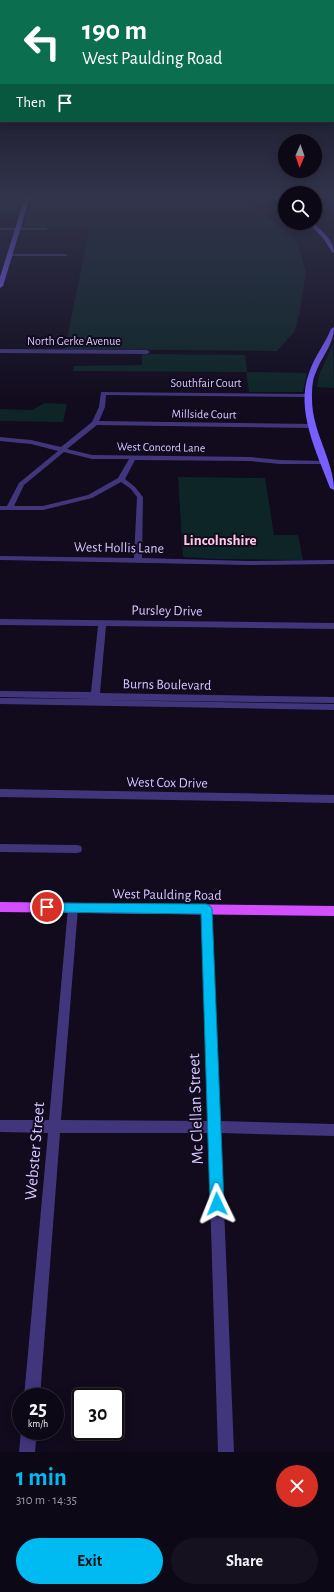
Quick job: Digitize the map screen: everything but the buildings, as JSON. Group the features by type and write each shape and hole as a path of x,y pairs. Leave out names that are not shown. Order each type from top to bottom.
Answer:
{"main road":[{"path":"0,286 6,265"},
{"path":"334,330 332,337 312,374 308,395 313,426 334,488"},
{"name":"West Paulding Road","path":"0,906 334,911"}],"street":[{"name":"North Gerke Avenue","path":"0,351 147,352"},
{"name":"Southfair Court","path":"95,423 102,407 103,394 308,395"},
{"name":"Millside Court","path":"95,423 313,426"},
{"path":"9,509 21,484 63,451 95,423"},
{"name":"West Concord Lane","path":"0,439 31,442 92,457 250,459 280,462 324,462"},
{"path":"0,508 43,508 74,502 90,497 121,479 133,458"},
{"path":"121,479 133,488 140,497 138,560"},
{"name":"West Hollis Lane","path":"0,558 248,563 334,562"},
{"name":"Pursley Drive","path":"0,622 334,626"},
{"path":"95,699 102,623"},
{"name":"Burns Boulevard","path":"0,694 95,699 334,707"},
{"name":"Burns Boulevard","path":"0,701 95,699 334,700"},
{"name":"West Cox Drive","path":"0,793 334,799"},
{"path":"0,848 77,849"},
{"name":"Webster Street","path":"33,1388 73,908"},
{"name":"Mc Clellan Street","path":"206,909 226,1452"},
{"path":"0,1126 136,1128 214,1127 334,1130"},
{"path":"27,1452 28,1440"}],"green space":[{"path":"82,265 304,265 306,273 295,331 277,351 65,349"},
{"path":"333,345 334,388 317,387 319,375"},
{"path":"142,354 245,355 247,372 307,373 303,392 249,392 246,372 73,371 74,366 142,365"},
{"path":"45,403 67,404 63,422 0,421 0,409 32,410"},
{"path":"178,477 265,478 274,535 298,535 303,560 183,557"}],"district":[{"name":"Lincolnshire","path":"220,540"}],"route":[{"path":"47,907 206,909 217,1204"}]}
